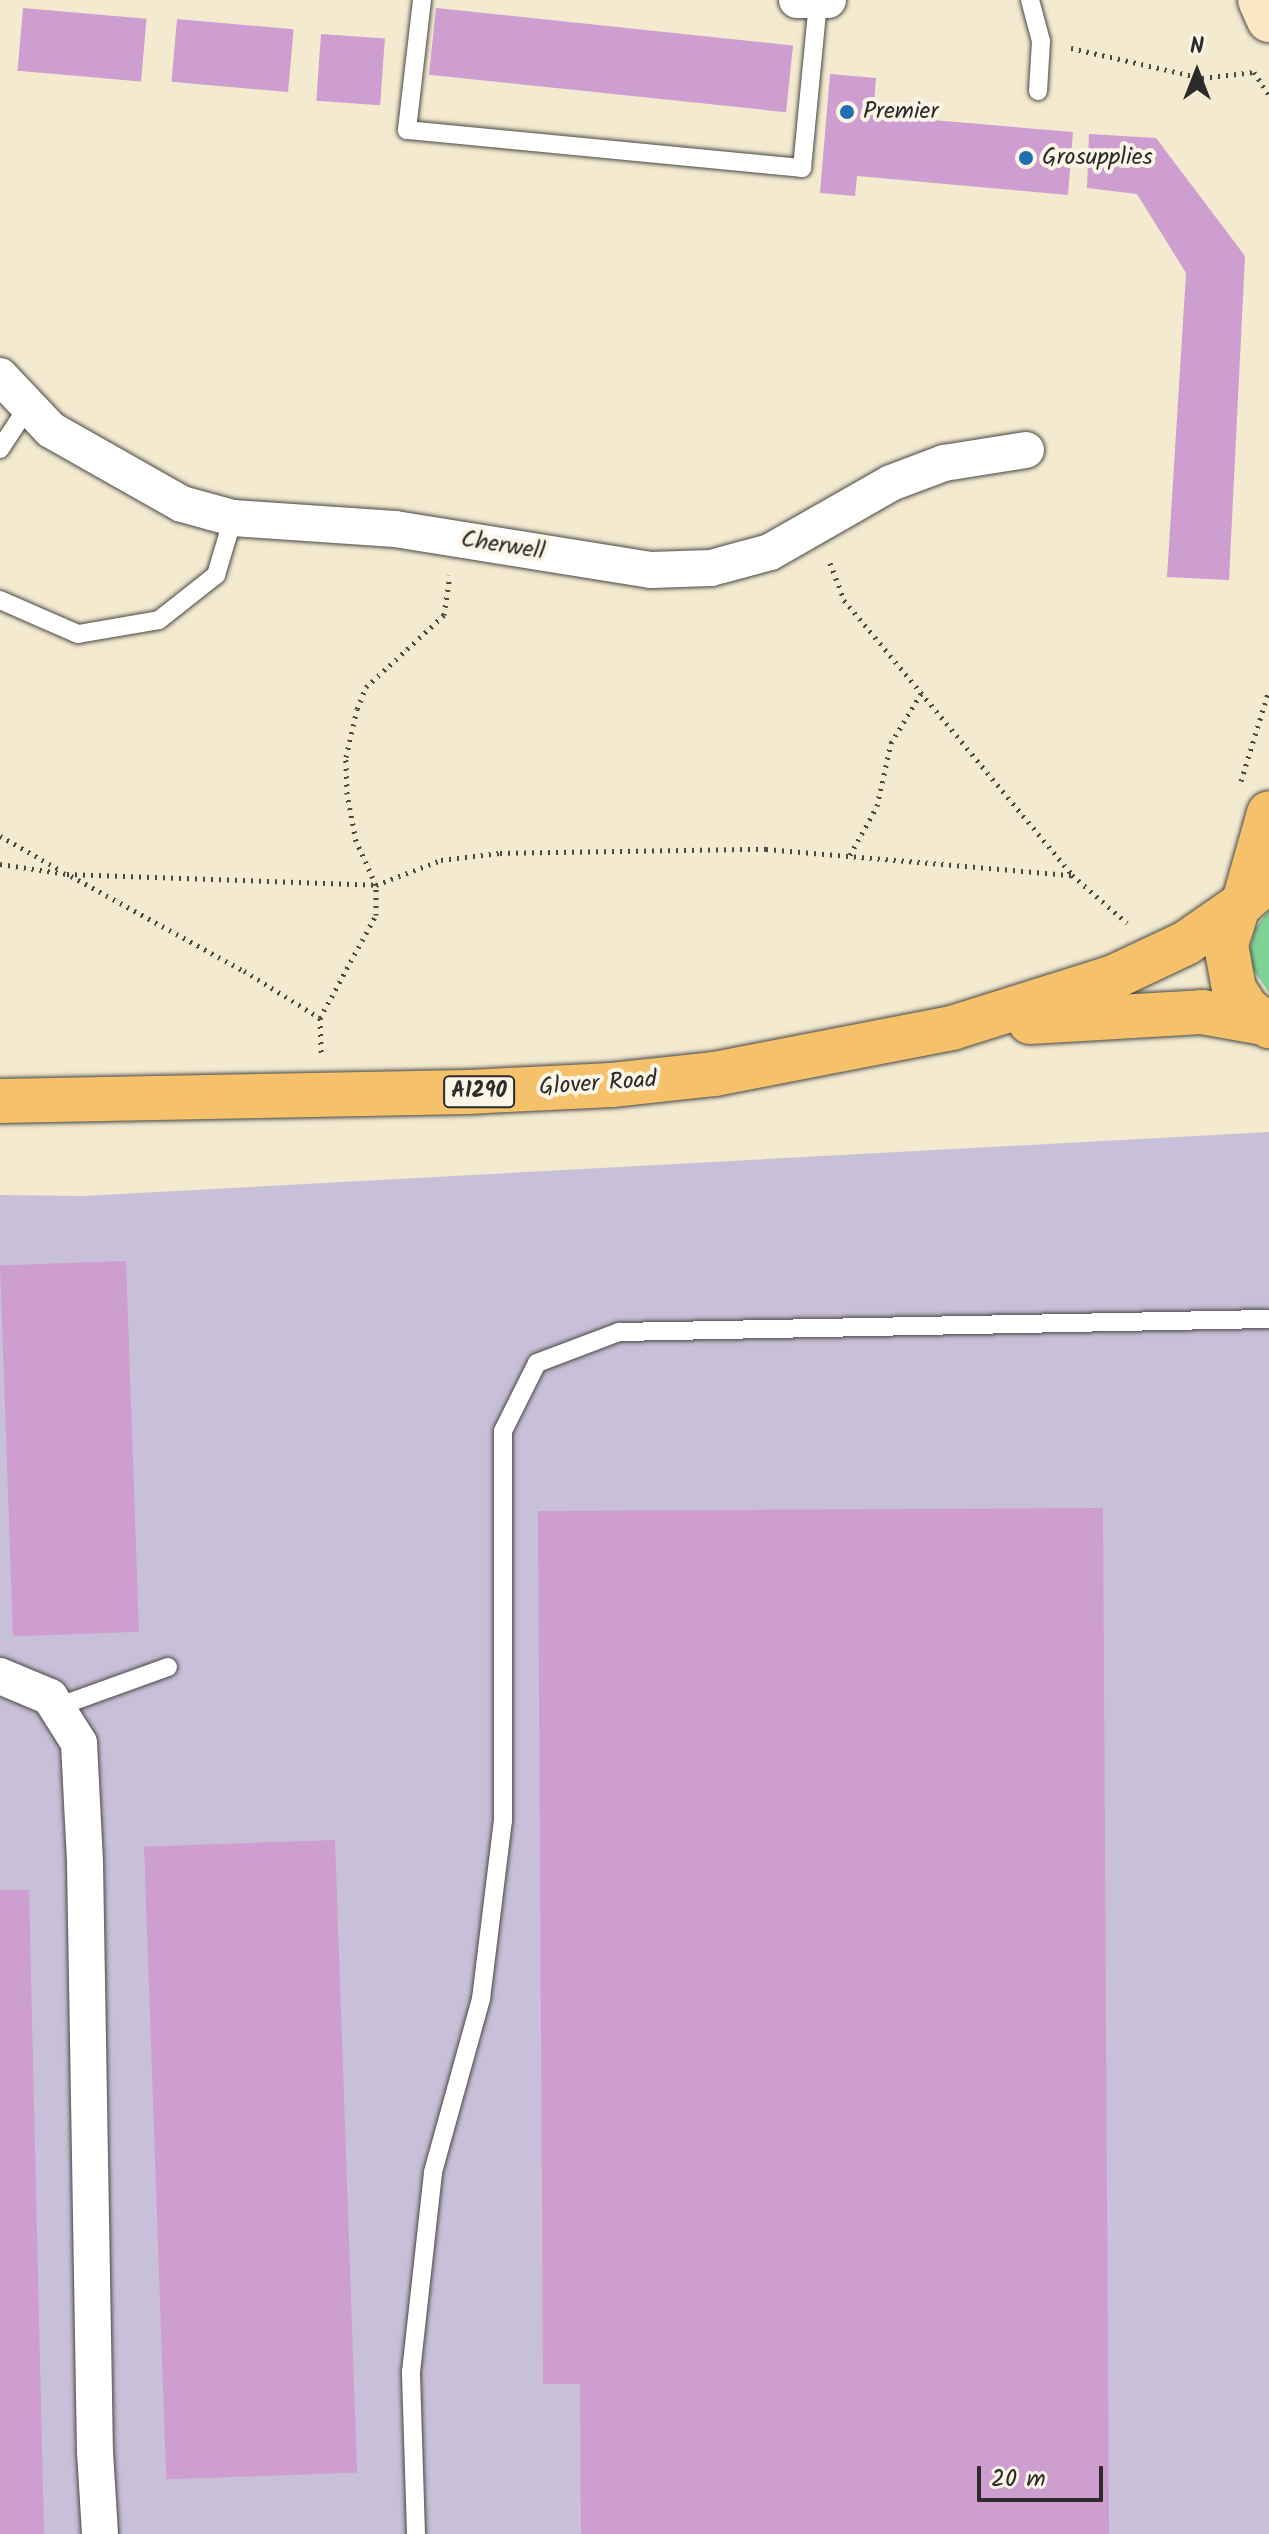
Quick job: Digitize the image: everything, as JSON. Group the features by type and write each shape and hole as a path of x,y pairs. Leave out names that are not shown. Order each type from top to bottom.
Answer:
{"main road":[{"path":"1252,804 1251,895 1226,945 1227,969 1240,999 1266,1024"},
{"name":"Glover Road","path":"952,1028 1151,962 1251,895"},
{"name":"Glover Road","path":"0,1101 322,1096 612,1085 715,1074 952,1028 1167,1012 1224,1014 1266,1024"}],"street":[{"path":"1260,0 1269,20"},
{"name":"Cherwell","path":"0,376 51,430 182,504 233,518 395,529 651,570 711,568 770,552 817,528 891,483 944,463 1026,450"},
{"path":"0,1676 50,1697 79,1743 85,1879 95,2452 100,2534"}],"lane":[{"path":"422,0 407,130 802,168 815,1"},
{"path":"1030,0 1041,41 1038,91"},
{"path":"0,449 27,408"},
{"path":"0,600 78,634 159,620 216,575 233,518"},
{"path":"416,2534 411,2372 433,2172 481,1999 503,1821 503,1431 537,1363 619,1332 1269,1319"},
{"path":"57,1707 168,1667"}],"path":[{"path":"1041,41 1202,78 1254,72 1269,95"},
{"path":"817,528 844,600 1072,875 1133,929"},
{"path":"322,1096 320,1018 376,915 376,885 356,841 346,757 357,709 366,687 444,615 455,538"},
{"path":"1252,804 1269,690"},
{"path":"850,855 877,806 891,743 922,692"},
{"path":"0,836 244,971 320,1018"},
{"path":"0,864 67,874 376,885 441,860 500,853 766,849 1072,875"}],"shaded area":[{"path":"1269,1132 1269,2534 0,2534 0,1195 83,1196"}],"green space":[{"path":"1269,910 1269,993 1253,969 1250,949 1255,929"}],"building":[{"path":"23,8 147,19 141,82 18,71"},
{"path":"436,8 793,46 786,112 429,75"},
{"path":"177,19 294,29 288,92 172,82"},
{"path":"321,34 385,38 380,105 316,101"},
{"path":"830,74 876,78 873,115 1073,132 1068,195 857,176 855,196 820,193"},
{"path":"1089,134 1156,138 1245,256 1229,580 1167,577 1186,273 1137,194 1087,188"},
{"path":"126,1261 139,1632 13,1636 0,1265"},
{"path":"1103,1508 1109,2534 581,2534 580,2384 543,2384 538,1511"},
{"path":"335,1840 357,2473 166,2479 144,1847"},
{"path":"0,1890 29,1890 44,2534 0,2534"}],"place":[{"name":"Premier","path":"847,112"},
{"name":"Grosupplies","path":"1026,158"}]}
